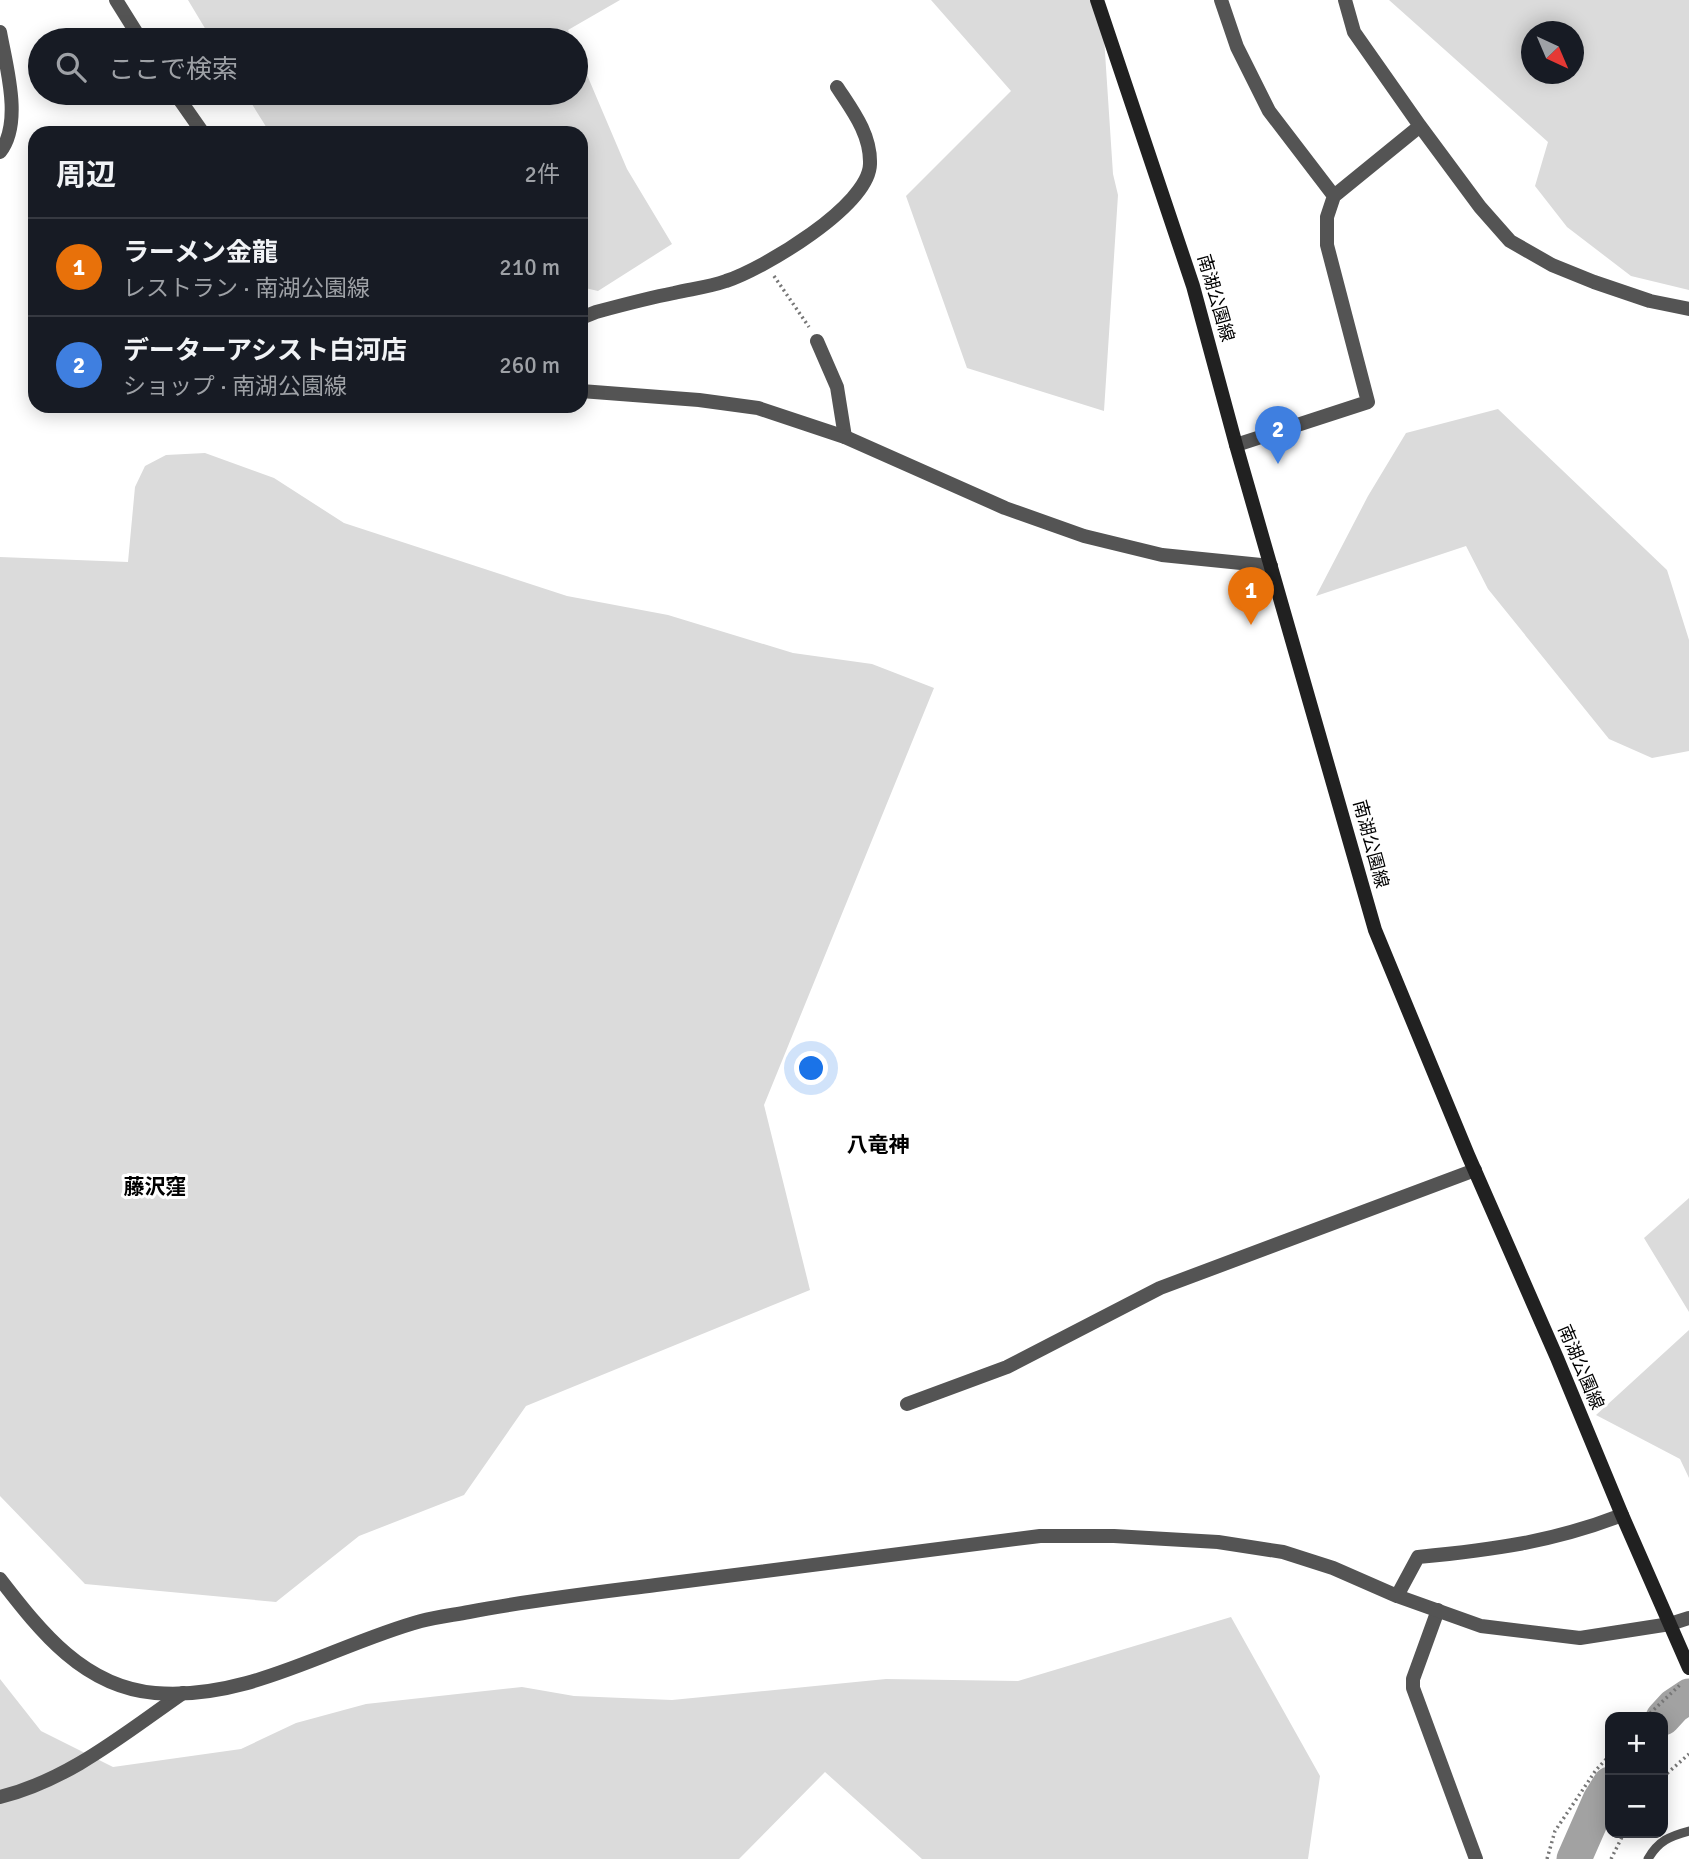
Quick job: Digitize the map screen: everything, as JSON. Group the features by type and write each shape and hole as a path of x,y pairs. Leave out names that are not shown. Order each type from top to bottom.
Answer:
{"main road":[{"name":"南湖公園線","path":"1097,0 1194,286 1236,445 1374,930 1689,1668"}],"street":[{"path":"116,0 134,28"},
{"path":"1221,0 1237,47 1269,111 1334,196"},
{"path":"1345,0 1354,32 1420,126 1510,241 1552,265 1594,282 1650,301 1689,309"},
{"path":"0,32 13,119 6,144 0,152"},
{"path":"588,315 726,281 766,264 807,237 844,207 867,179 870,166 869,148 859,122 836,87"},
{"path":"183,105 198,126"},
{"path":"1236,445 1367,402 1327,245 1327,217 1334,196 1420,126"},
{"path":"817,341 836,387 845,437"},
{"path":"588,392 699,400 758,408 845,437 1005,508 1084,536 1162,555 1271,566"},
{"path":"907,1404 1007,1367 1160,1288 1475,1170"},
{"path":"1397,1596 1419,1557 1506,1548 1587,1529 1622,1515"},
{"path":"0,1579 37,1627 68,1657 93,1674 123,1686 153,1693 222,1690 287,1670 420,1622 517,1603 1041,1536 1114,1536 1218,1542 1283,1552 1333,1568 1397,1596 1481,1626 1580,1638 1670,1624 1689,1618"},
{"path":"1438,1611 1413,1679 1413,1688 1476,1859"},
{"path":"0,1797 25,1791 74,1768 183,1693"}],"lane":[{"path":"1648,1859 1656,1845 1671,1836 1689,1831"}],"path":[{"path":"766,264 817,341"},
{"path":"1651,1712 1689,1676"},
{"path":"1665,1775 1689,1754"},
{"path":"1546,1859 1555,1832 1605,1760"},
{"path":"1611,1859 1622,1838"}],"shaded area":[{"path":"188,0 620,0 571,28 205,28"},
{"path":"931,0 1099,0 1102,7 1113,174 1118,195 1104,411 967,368 906,196 1011,91"},
{"path":"1389,0 1689,0 1689,290 1631,276 1567,227 1535,186 1548,142"},
{"path":"588,77 627,169 672,244 598,291 588,289 588,126 266,126 252,105 588,105"},
{"path":"1498,409 1667,570 1689,640 1689,751 1652,758 1609,739 1488,589 1466,546 1316,596 1368,496 1406,433"},
{"path":"205,453 274,478 344,523 567,596 668,615 793,653 872,664 934,688 764,1105 810,1290 526,1406 464,1495 359,1536 276,1602 85,1584 0,1496 0,557 128,562 135,487 145,466 166,455"},
{"path":"1689,1198 1689,1312 1644,1238"},
{"path":"1689,1330 1689,1478 1680,1459 1596,1415"},
{"path":"1231,1617 1320,1776 1308,1859 922,1859 825,1772 739,1859 0,1859 0,1679 41,1731 113,1767 241,1749 296,1723 366,1704 522,1687 574,1696 672,1700 886,1679 1018,1681"}],"waterway":[{"path":"1668,1713 1689,1696"},
{"path":"1574,1859 1605,1792"}],"place":[{"name":"データーアシスト白河店","path":"1278,464"},
{"name":"ラーメン金龍","path":"1251,625"}],"district":[{"name":"八竜神","path":"878,1145"},
{"name":"藤沢窪","path":"155,1187"}]}
